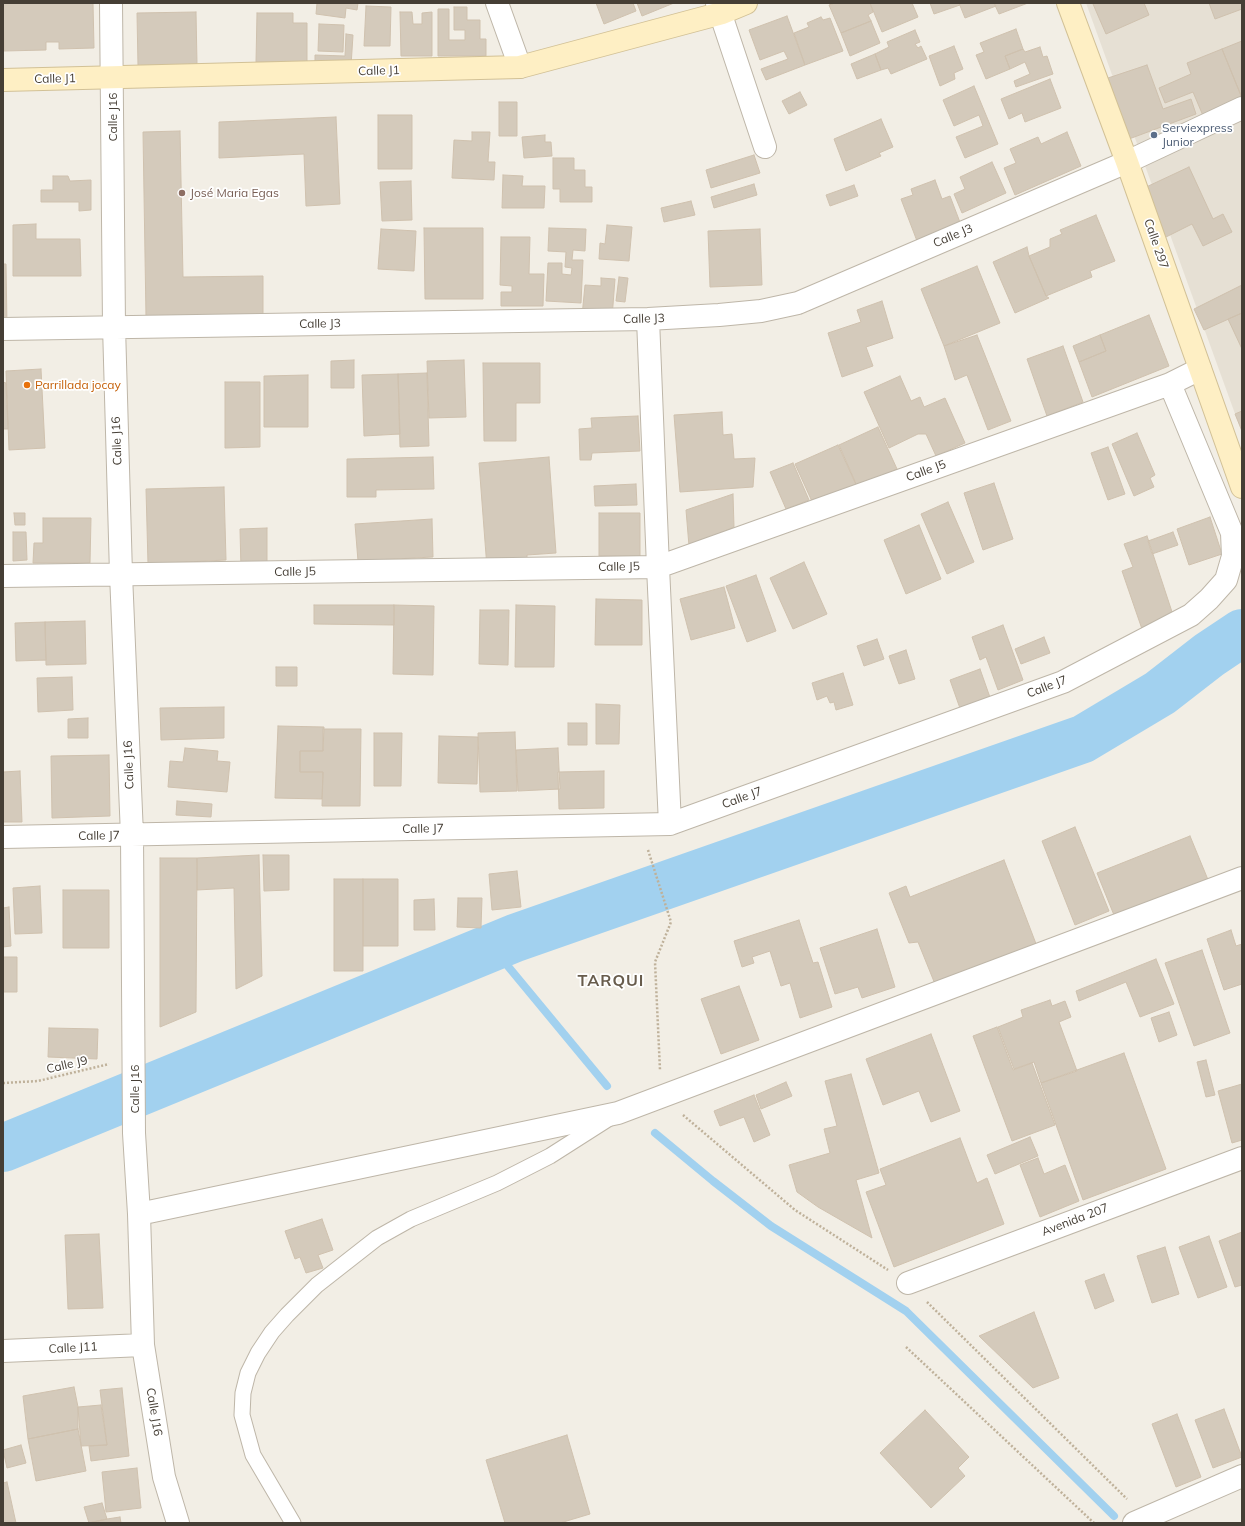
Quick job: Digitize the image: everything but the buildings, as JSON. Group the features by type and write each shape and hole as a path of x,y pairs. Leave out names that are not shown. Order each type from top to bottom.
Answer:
{"street":[{"name":"Calle J16","path":"111,3 114,326 121,574 132,835 135,1058 134,1133 139,1214 143,1345 164,1477 178,1523"},
{"path":"497,3 520,67"},
{"name":"Calle J1","path":"3,80 520,67 720,8 746,3"},
{"name":"Calle 297","path":"1068,3 1127,162 1242,487"},
{"path":"720,8 765,147"},
{"name":"Calle J3","path":"3,329 114,326 648,319 761,311 798,303 1127,162 1242,108"},
{"path":"648,319 670,824"},
{"name":"Calle J5","path":"3,576 658,567 1170,384 1200,369"},
{"name":"Calle J7","path":"3,837 670,824 1063,682 1191,615 1209,599 1226,580 1233,556 1232,533 1170,384"},
{"path":"139,1214 618,1113 1242,878"},
{"name":"Avenida 207","path":"908,1283 1242,1158"},
{"name":"Calle J11","path":"3,1351 143,1345"},
{"path":"1134,1523 1242,1476"}],"lane":[{"path":"293,1523 253,1455 242,1415 243,1393 248,1372 258,1353 272,1332 287,1314 317,1285 377,1238 411,1219 497,1183 550,1156 618,1113"}],"path":[{"path":"649,852 671,922 655,962 662,1097"},
{"name":"Calle J9","path":"3,1083 38,1081 135,1058"},
{"path":"906,1346 1094,1523"}],"shaded area":[{"path":"1086,3 1242,3 1242,433"}],"waterway":[{"path":"3,1148 515,938 1083,739 1160,693 1209,655 1242,633"},
{"path":"492,947 607,1086"},
{"path":"655,1133 771,1226 906,1311 1114,1516"}],"place":[{"name":"Serviexpress Junior","path":"1154,135"},
{"name":"José Maria Egas","path":"182,193"},
{"name":"Parrillada jocay","path":"27,385"}],"district":[{"name":"TARQUI","path":"611,981"}]}
